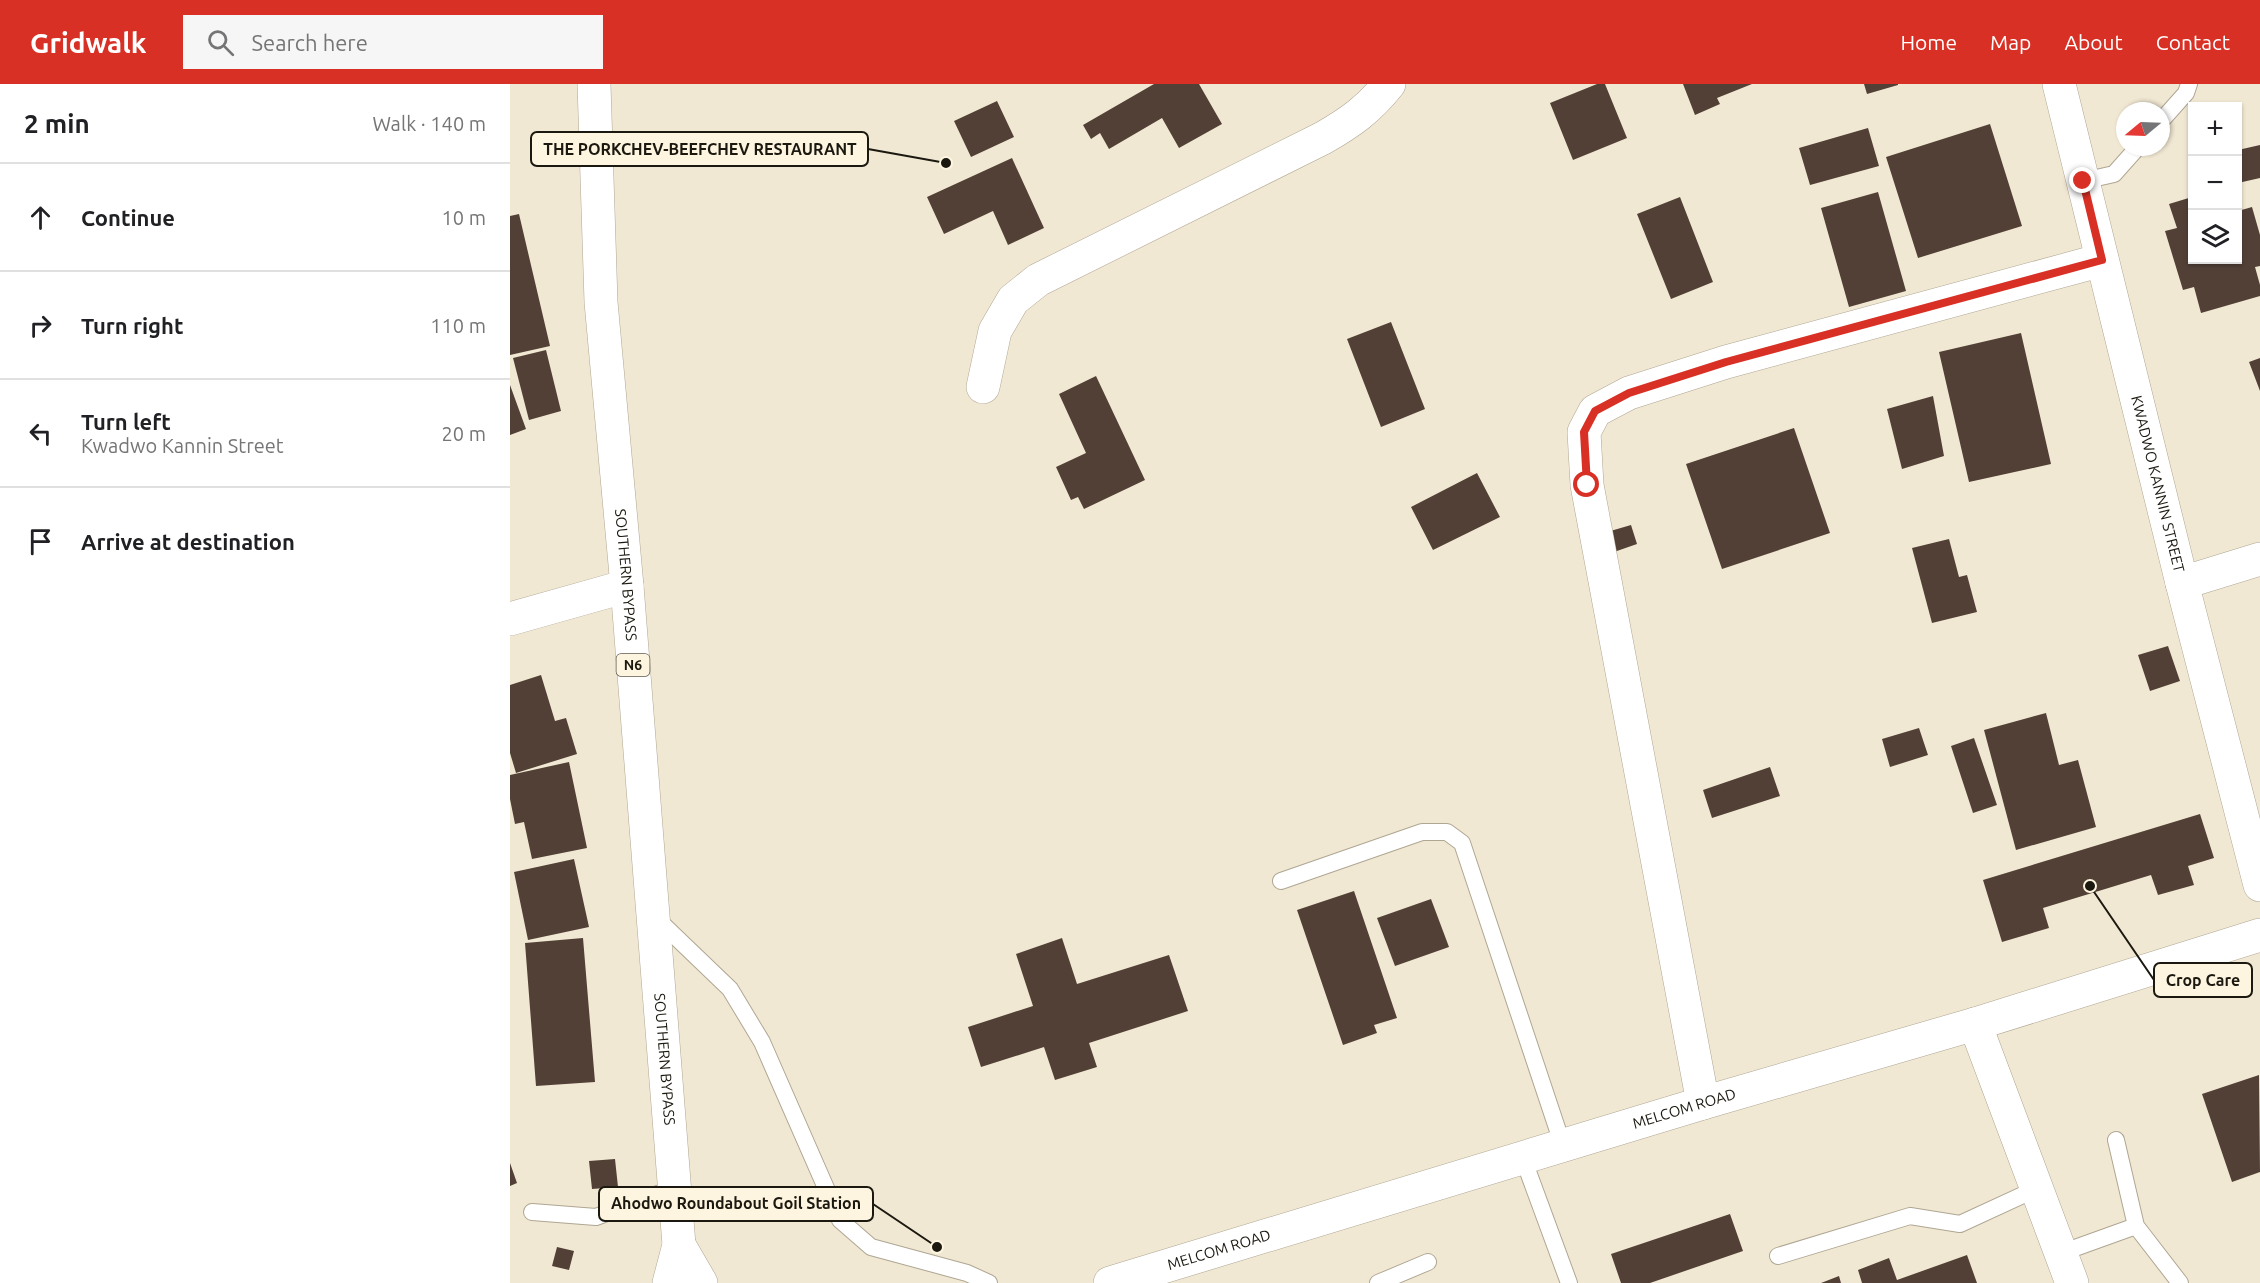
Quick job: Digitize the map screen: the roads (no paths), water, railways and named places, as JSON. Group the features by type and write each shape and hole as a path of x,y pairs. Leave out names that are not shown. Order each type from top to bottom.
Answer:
{"main road":[{"name":"SOUTHERN BYPASS","path":"594,84 601,302 627,586 679,1245 669,1283"},
{"path":"983,387 994,331 1013,300 1038,280 1352,122 1373,104 1389,84"},
{"name":"KWADWO KANNIN STREET","path":"2059,84 2182,584 2260,885"},
{"path":"1703,1103 1587,485 1584,432 1595,411 1629,393 1726,362 2102,260"},
{"path":"2182,584 2260,559"},
{"path":"510,619 627,586"},
{"name":"MELCOM ROAD","path":"1123,1281 1703,1103 1975,1024 2260,935"},
{"path":"1975,1024 2072,1283"},
{"name":"SOUTHERN BYPASS","path":"679,1245 701,1283"}],"lane":[{"path":"2170,111 2186,93 2189,84"},
{"path":"2083,181 2114,174 2130,156"},
{"path":"1281,881 1422,832 1447,832 1462,843 1563,1146"},
{"path":"652,914 730,989 762,1042 840,1220 871,1246 967,1273 989,1283"},
{"path":"2116,1140 2136,1226 2180,1283"},
{"path":"1524,1158 1569,1283"},
{"path":"532,1212 596,1217 674,1188"},
{"path":"1778,1256 1910,1216 1960,1224 2038,1188"},
{"path":"2061,1253 2136,1226"},
{"path":"1378,1283 1428,1262"}],"place":[{"name":"THE PORKCHEV-BEEFCHEV RESTAURANT","path":"946,163"},
{"name":"Crop Care","path":"2090,886"},
{"name":"Ahodwo Roundabout Goil Station","path":"937,1247"}]}
